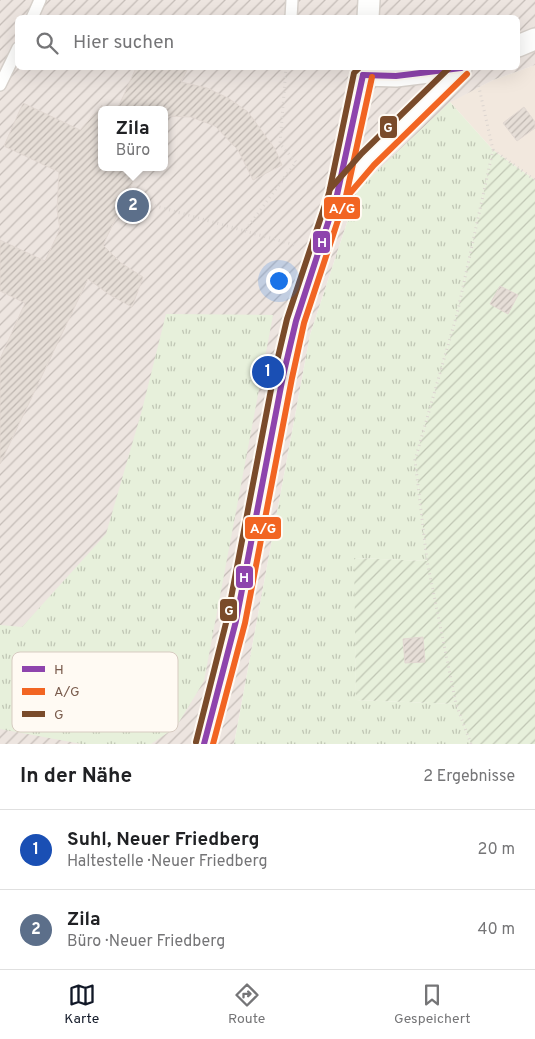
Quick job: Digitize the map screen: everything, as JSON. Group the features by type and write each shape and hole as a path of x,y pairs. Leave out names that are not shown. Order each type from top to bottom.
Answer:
{"street":[{"path":"368,15 369,0"},
{"path":"520,45 535,39"},
{"path":"204,744 236,621 283,376 296,321 337,195 364,71 396,76 465,71"},
{"path":"337,195 368,159 465,71"}],"lane":[{"path":"33,15 40,0"},
{"path":"290,15 292,0"},
{"path":"0,85 15,54"}],"path":[{"path":"245,230 296,162 280,144 286,70"},
{"path":"465,71 493,150 456,314 415,460 427,561 456,704 471,744"},
{"path":"493,150 535,180"},
{"path":"146,203 318,251"}],"shaded area":[{"path":"0,0 535,0 535,65 493,80 451,102 358,189 310,335 234,744 0,744"},
{"path":"535,65 535,180 493,150 450,102 493,80"}],"green space":[{"path":"450,102 493,150 457,314 415,460 427,561 355,558 356,700 456,704 471,744 234,744 310,335 358,189"},
{"path":"493,150 535,180 535,744 471,744 456,704 356,700 354,558 427,561 415,460 457,314"},
{"path":"166,314 273,315 204,681 178,724 178,652 12,652 12,731 0,729 0,625 22,627 106,534 142,410"},
{"path":"16,732 169,732 151,744 82,744"}],"building":[{"path":"135,70 187,70 181,82 207,88 228,98 248,112 275,149 282,165 253,180 238,150 215,126 191,117 168,116 168,106 119,106"},
{"path":"23,103 80,130 98,110 98,171 138,171 103,245 121,263 143,277 132,307 110,295 88,279 0,464 0,359 25,303 0,291 0,240 45,261 60,229 57,210 59,172 4,146"},
{"path":"524,107 535,122 535,128 517,141 503,123"},
{"path":"500,286 518,295 508,314 490,304"},
{"path":"423,637 425,662 405,663 403,639"}],"transit line":[{"name":"G","path":"196,742 227,619 274,374 287,319 329,193 354,73 357,70"},
{"name":"H","path":"363,75 396,76 445,70"},
{"name":"G","path":"330,189 362,153 447,70"},
{"name":"A/G","path":"213,744 245,623 304,323 345,199 374,165 467,74"},
{"name":"H","path":"204,744 236,621 283,376 296,321 337,195 363,75"},
{"name":"A/G","path":"346,196 372,77"}],"place":[{"name":"Zila","path":"133,206"},
{"name":"Suhl, Neuer Friedberg","path":"268,372"}]}
